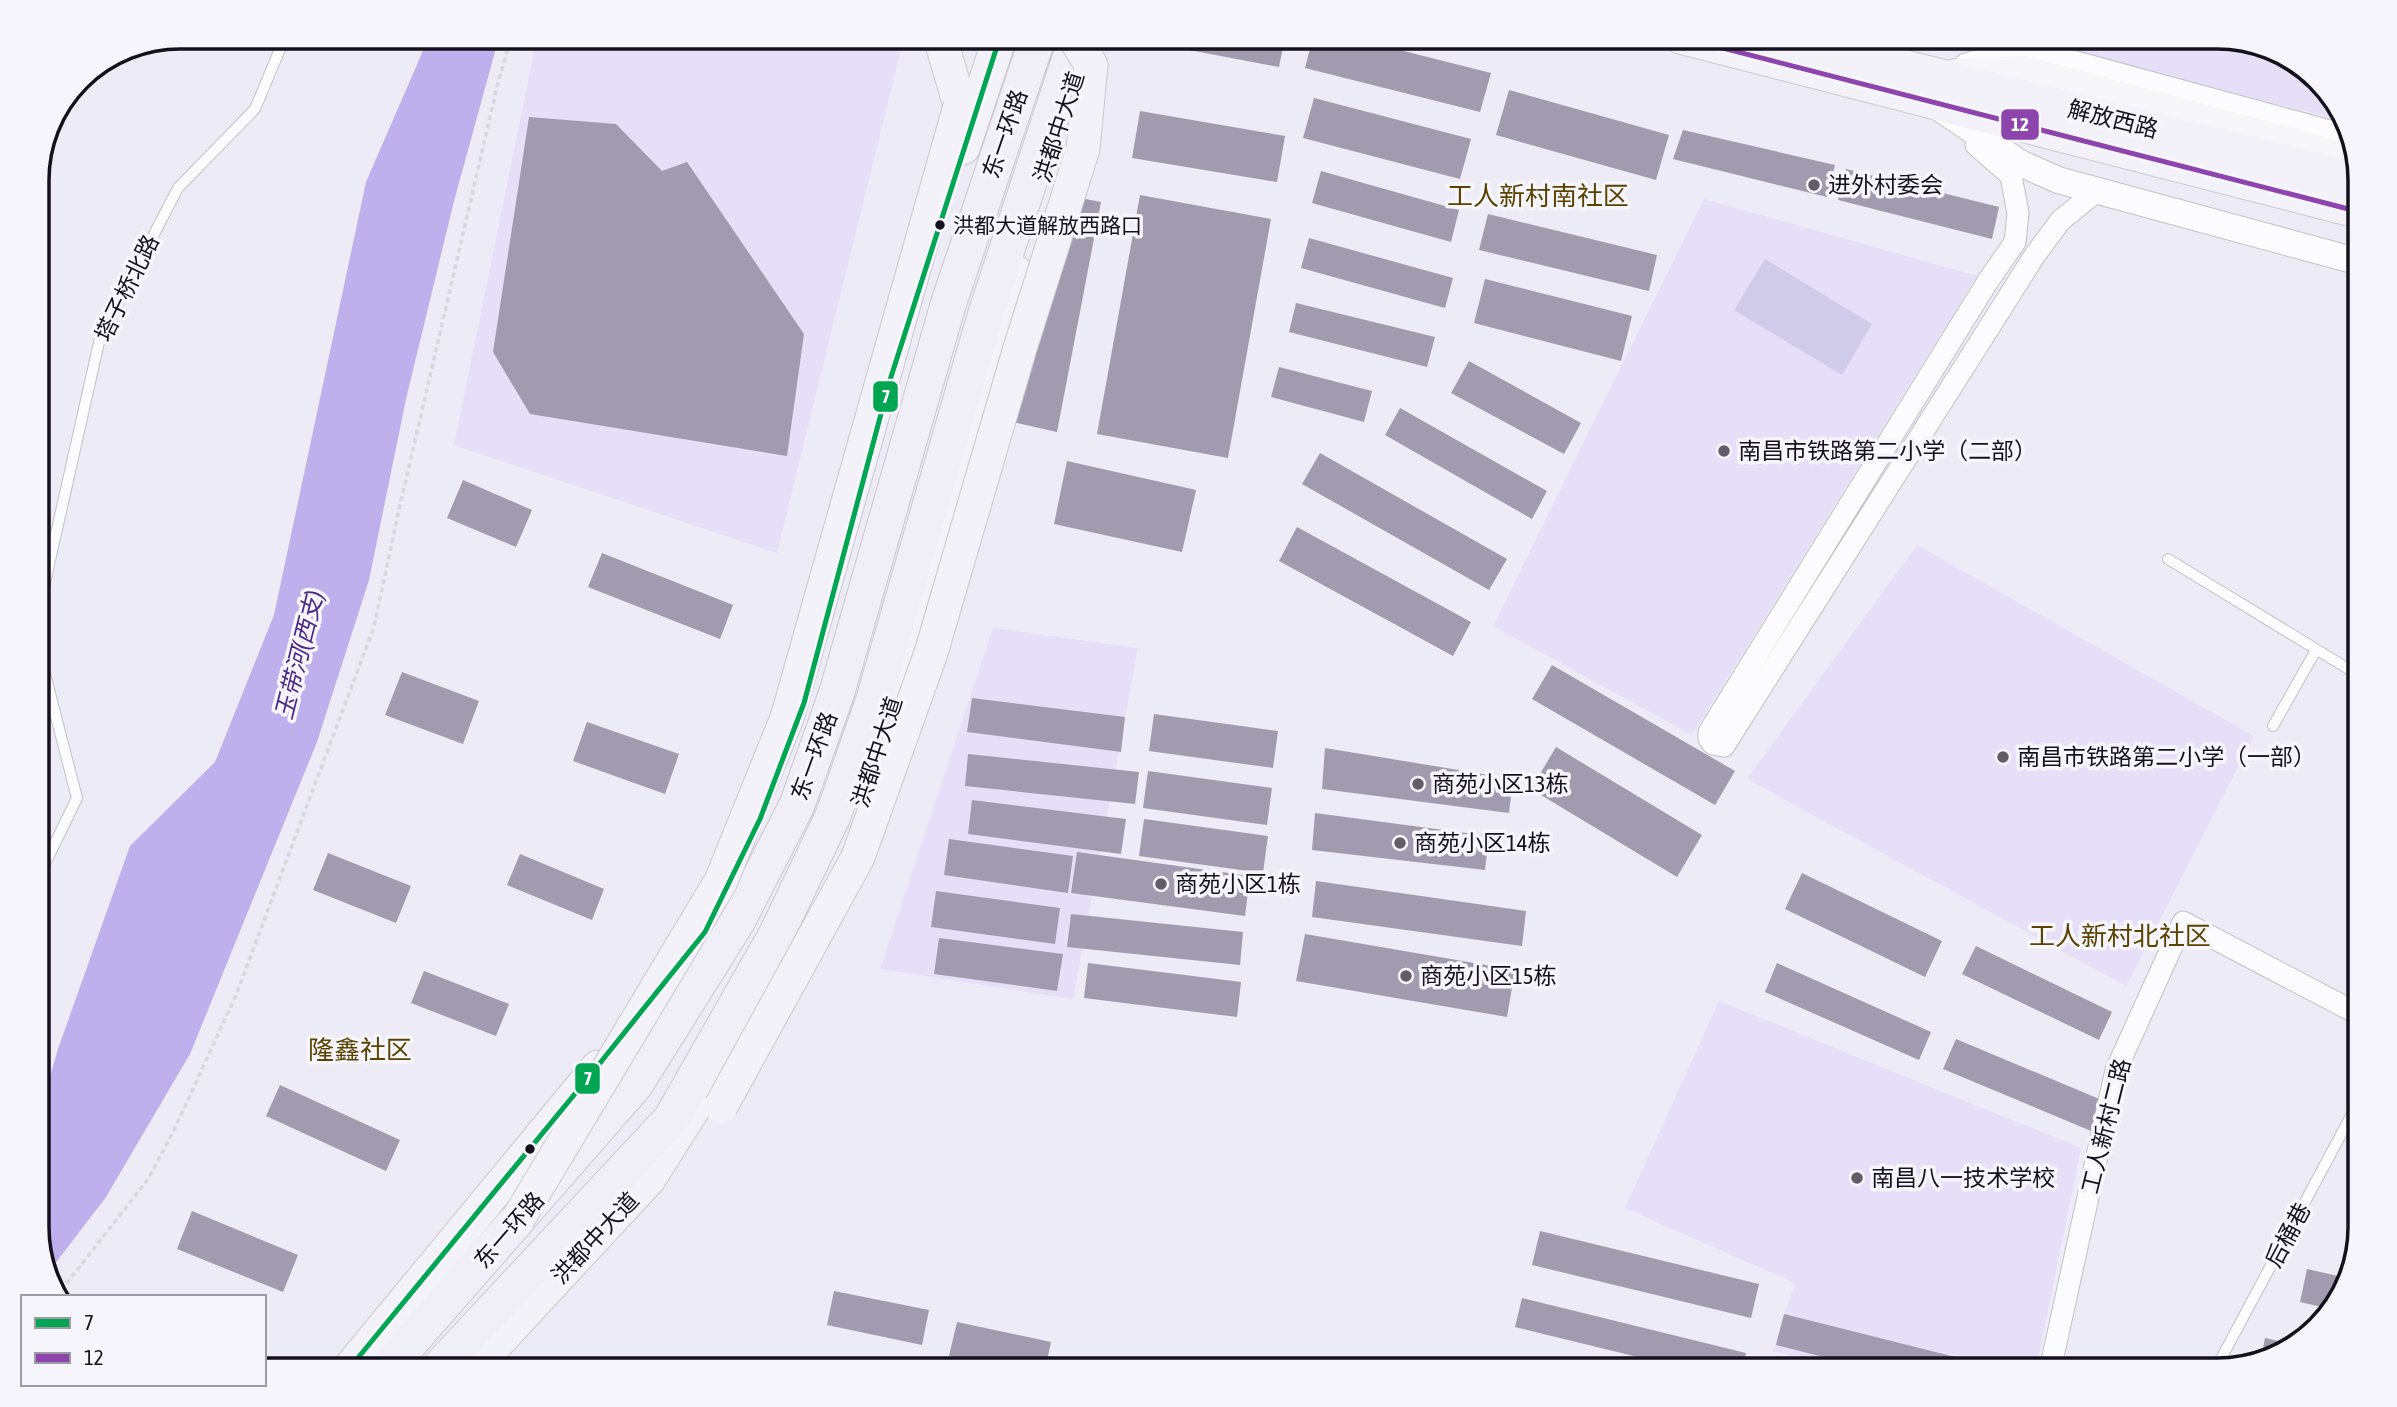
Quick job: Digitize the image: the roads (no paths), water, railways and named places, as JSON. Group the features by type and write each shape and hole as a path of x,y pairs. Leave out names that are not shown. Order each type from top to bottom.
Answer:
{"highway":[{"name":"东一环路","path":"397,1358 635,1085 737,922 797,806 837,691 948,305 1034,49"},
{"name":"东一环路","path":"448,1358 671,1119 776,935 833,816 874,699 986,313 1072,49"}],"main road":[{"path":"943,49 960,106"},
{"path":"519,1219 721,881 787,718 960,106 981,49"},
{"path":"358,1358 593,1073 705,932 760,819 804,704 890,380 996,49"},
{"path":"506,1358 634,1226 721,1106 858,857 931,653 1020,348 1083,149 1091,65 1082,49"},
{"name":"洪都中大道","path":"483,1358 649,1179 814,917 844,853 885,730 1040,187 1086,49"},
{"name":"解放西路","path":"1739,49 2348,177"},
{"name":"解放西路","path":"1852,49 1876,54 1930,88 2348,209"},
{"path":"1930,88 2024,71 2346,157"},
{"path":"1930,88 2348,216"}],"street":[{"path":"1930,88 2026,51 2340,136"},
{"path":"1930,88 2020,163 2058,180 2348,259"},
{"path":"1930,88 2011,176 2018,213 2015,242 1980,292 1709,732 1709,739 1713,744 1724,746 2035,255 2061,220 2097,191"},
{"name":"工人新村二路","path":"2053,1358 2116,1069 2183,922 2348,1009"}],"lane":[{"name":"塔子桥北路","path":"49,565 100,338 178,188 255,109 280,49"},
{"path":"2168,559 2348,669"},
{"path":"2273,726 2316,650"},
{"path":"49,690 77,798 49,855"},
{"name":"后桶巷","path":"2222,1358 2348,1121"}],"water":[{"name":"玉带河(西支)","path":"424,49 496,49 454,201 406,399 369,580 317,742 190,1054 106,1197 55,1264 49,1236 49,1080 130,846 215,762 274,615 366,182"}],"place":[{"name":"进外村委会","path":"1814,185"},
{"name":"洪都大道解放西路口","path":"940,225"},
{"name":"南昌市铁路第二小学（二部）","path":"1724,451"},
{"name":"南昌市铁路第二小学（一部）","path":"2003,757"},
{"name":"商苑小区13栋","path":"1418,784"},
{"name":"商苑小区14栋","path":"1400,843"},
{"name":"商苑小区1栋","path":"1161,884"},
{"name":"商苑小区15栋","path":"1406,976"},
{"name":"南昌八一技术学校","path":"1857,1178"}],"district":[{"name":"工人新村南社区","path":"1538,196"},
{"name":"工人新村北社区","path":"2120,936"},
{"name":"隆鑫社区","path":"360,1050"}]}
